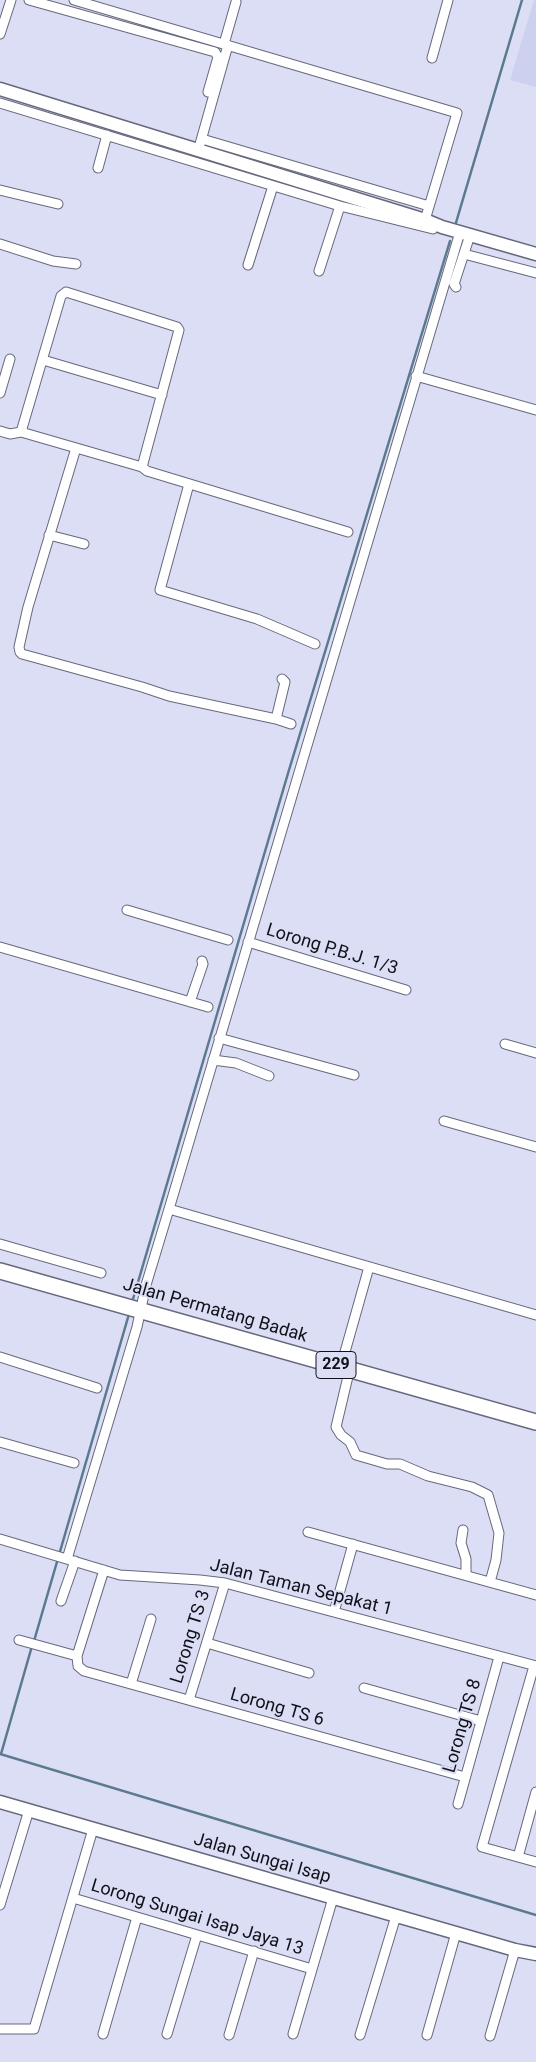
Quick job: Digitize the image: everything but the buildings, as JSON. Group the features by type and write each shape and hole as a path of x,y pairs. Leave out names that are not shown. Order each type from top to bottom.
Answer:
{"main road":[{"name":"Jalan Permatang Badak","path":"0,1271 536,1422"}],"street":[{"path":"0,34 11,0"},
{"path":"28,0 215,52 218,57 208,92"},
{"path":"74,0 457,113 429,206 429,225"},
{"path":"432,58 448,0"},
{"path":"200,145 236,2"},
{"path":"0,89 429,206"},
{"path":"0,103 340,206 429,225 536,254"},
{"path":"98,168 106,135"},
{"path":"200,145 429,225"},
{"path":"248,265 273,186"},
{"path":"0,190 58,204"},
{"path":"319,271 340,206"},
{"path":"456,287 454,284 464,254 465,234"},
{"path":"61,1601 69,1559 141,1310 146,1285 416,376 465,234"},
{"path":"0,244 53,261 76,264"},
{"path":"464,254 536,273"},
{"path":"21,432 61,296 66,292 177,327 179,333 142,467"},
{"path":"0,390 10,359"},
{"path":"43,360 162,395"},
{"path":"416,376 536,410"},
{"path":"0,431 10,434 21,432 142,467 147,471 348,532"},
{"path":"76,448 28,607 19,647 22,654 169,696 276,719 291,724"},
{"path":"189,484 160,590 257,619 315,644"},
{"path":"49,535 84,544"},
{"path":"276,719 285,682 282,679"},
{"path":"127,910 228,940"},
{"name":"Lorong P.B.J. 1/3","path":"248,942 406,990"},
{"path":"0,947 208,1007"},
{"path":"190,1002 203,964 202,962"},
{"path":"220,1038 354,1075"},
{"path":"504,1044 536,1053"},
{"path":"213,1060 236,1063 269,1076"},
{"path":"444,1121 536,1148"},
{"path":"169,1209 536,1315"},
{"path":"0,1244 101,1273"},
{"path":"369,1266 346,1367 336,1427 341,1436 350,1442 356,1455 387,1464 400,1464 428,1476 486,1492 499,1533 496,1560 490,1582"},
{"path":"0,1357 97,1388"},
{"path":"0,1442 74,1463"},
{"path":"463,1530 461,1543 466,1559 466,1575"},
{"path":"308,1532 536,1595"},
{"name":"Jalan Taman Sepakat 1","path":"0,1539 104,1570 136,1577 225,1583 499,1656"},
{"path":"334,1612 353,1544"},
{"path":"22,1641 77,1656 104,1570"},
{"name":"Lorong TS 3","path":"189,1700 225,1583"},
{"path":"131,1684 151,1619"},
{"path":"207,1643 309,1673"},
{"name":"Lorong TS 6","path":"77,1656 80,1669 465,1777"},
{"path":"499,1656 535,1666 482,1847 536,1862"},
{"name":"Lorong TS 8","path":"458,1804 499,1656"},
{"path":"364,1688 481,1721"},
{"path":"518,1857 532,1823 536,1792"},
{"name":"Jalan Sungai Isap","path":"0,1802 515,1950 536,1954"},
{"path":"0,1905 4,1878 29,1810"},
{"path":"0,2029 34,2030 94,1828"},
{"name":"Lorong Sungai Isap Jaya 13","path":"73,1898 312,1969"},
{"path":"293,2034 333,1898"},
{"path":"360,2035 396,1916"},
{"path":"103,2034 137,1917"},
{"path":"428,2035 456,1933"},
{"path":"167,2034 197,1935"},
{"path":"490,2036 515,1950"},
{"path":"229,2035 254,1951"}],"shaded area":[{"path":"534,0 536,0 536,87 510,80"}],"waterway":[{"path":"455,226 522,0"},
{"path":"133,1299 289,770 450,241"},
{"path":"34,1641 129,1314"},
{"path":"1,1754 32,1646"},
{"path":"0,1754 536,1915"}]}
